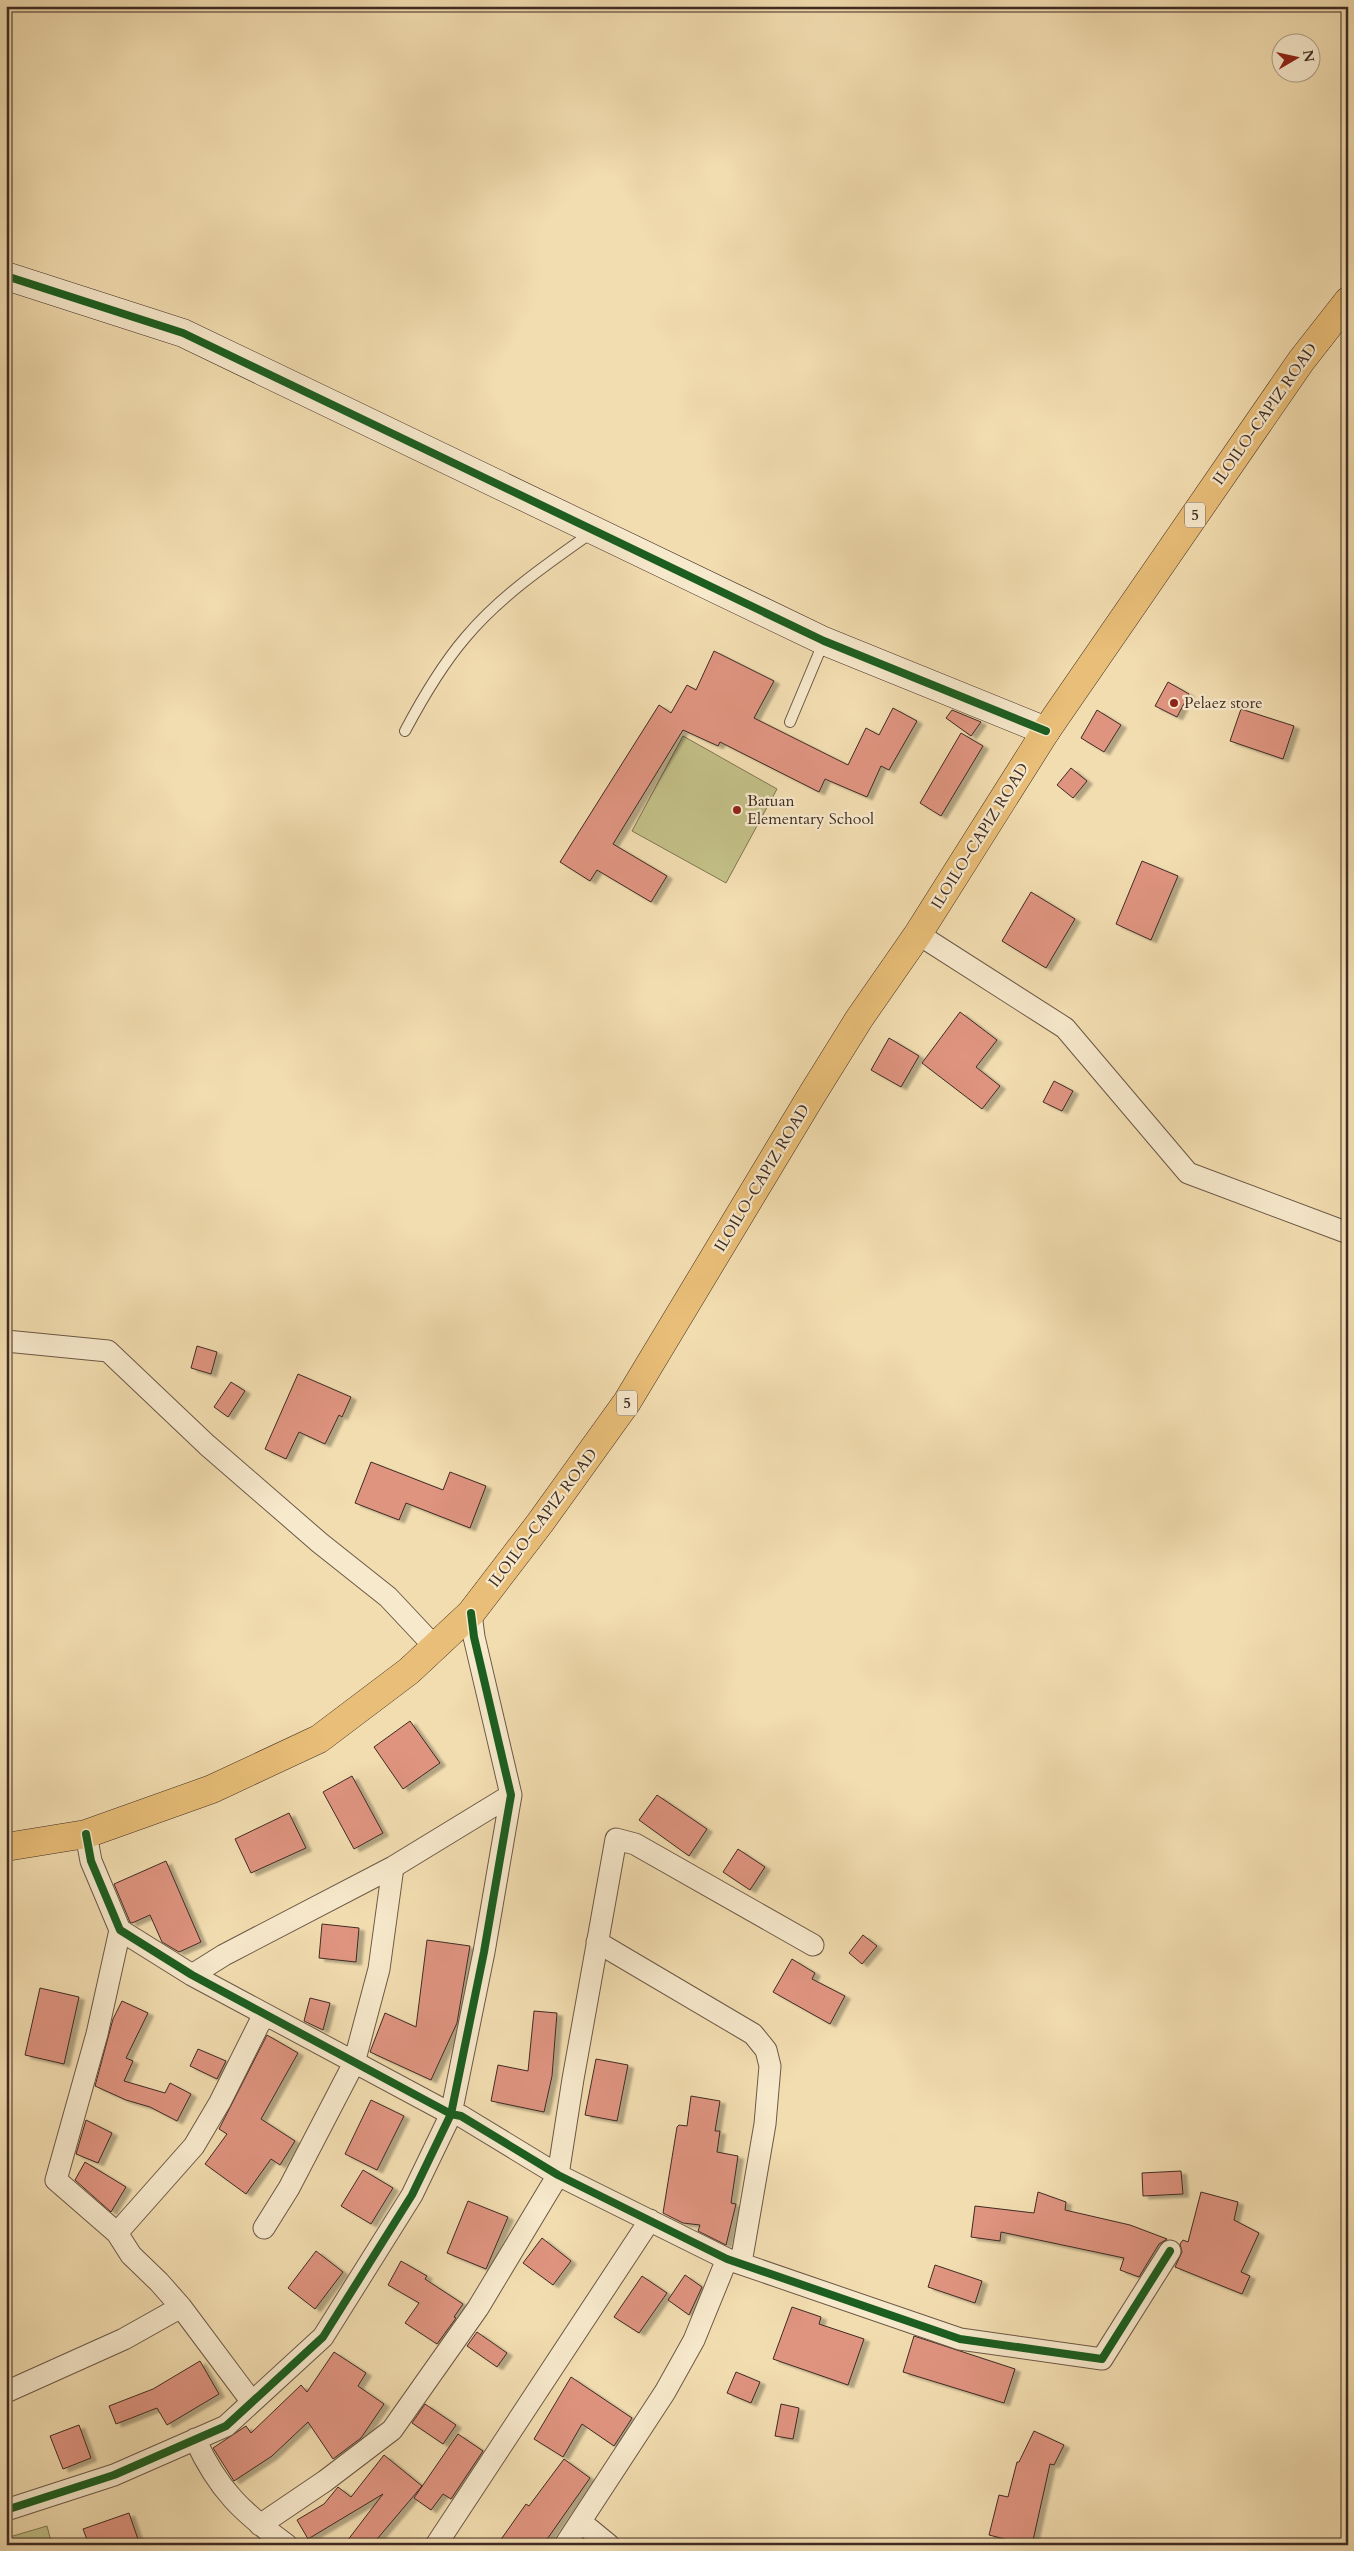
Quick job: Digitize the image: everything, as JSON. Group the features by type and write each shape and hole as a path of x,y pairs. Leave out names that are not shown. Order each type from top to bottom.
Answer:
{"highway":[{"name":"ILOILO-CAPIZ ROAD","path":"6,1847 86,1834 212,1789 319,1739 409,1671 471,1613 540,1524 628,1402 813,1093 860,1019 918,934 1046,731 1301,360 1348,301"}],"street":[{"path":"6,276 183,333 824,640 1046,731"},
{"path":"918,934 1065,1028 1188,1172 1348,1233"},
{"path":"6,1342 108,1351 207,1445 320,1543 388,1597 434,1646"},
{"path":"6,2510 114,2475 226,2426 323,2337 412,2195 451,2114 484,1952 511,1795 474,1636 471,1613"},
{"path":"192,1975 224,1955 393,1867 511,1795"},
{"path":"86,1834 91,1861 120,1930 192,1975 268,2017 451,2114 461,2116 558,2175 734,2261 960,2340 1102,2359 1170,2250"},
{"path":"260,2525 325,2481 392,2430 478,2308 558,2175 616,1839 635,1844 813,1945"},
{"path":"264,2228 289,2188 354,2063 380,1969 393,1867"},
{"path":"120,1930 97,2034 56,2180 117,2233 131,2255 181,2307 252,2402"},
{"path":"565,2545 670,2383 734,2261 765,2124 770,2066 766,2050 753,2034 597,1942"},
{"path":"117,2233 194,2146 220,2102 260,2022 268,2017"},
{"path":"436,2545 650,2220"},
{"path":"6,2392 124,2340 181,2307"},
{"path":"195,2440 224,2492 260,2525 287,2545"},
{"path":"581,2522 609,2545"}],"lane":[{"path":"405,731 419,706 465,638 539,569 594,531"},
{"path":"790,722 824,640"}],"shaded area":[{"path":"683,736 777,789 726,883 632,831"},
{"path":"47,2526 52,2545 6,2545 6,2538"}],"building":[{"path":"714,651 774,681 754,718 848,765 866,728 879,735 893,708 917,721 889,770 881,766 867,797 825,779 819,792 720,742 718,746 683,730 613,844 667,876 651,902 597,870 590,881 560,862 659,705 671,713 687,685 696,690"},
{"path":"1168,682 1189,694 1177,717 1155,706"},
{"path":"1241,709 1294,726 1283,759 1230,741"},
{"path":"952,710 981,722 971,736 946,718"},
{"path":"1097,710 1121,725 1104,752 1081,738"},
{"path":"961,733 983,746 941,816 920,803"},
{"path":"1071,768 1087,781 1073,798 1057,785"},
{"path":"1142,861 1178,876 1151,940 1116,924"},
{"path":"1031,892 1075,919 1046,968 1002,941"},
{"path":"960,1012 997,1040 976,1067 1000,1086 982,1109 922,1063"},
{"path":"889,1038 919,1056 901,1087 871,1070"},
{"path":"1054,1081 1073,1091 1062,1111 1043,1102"},
{"path":"197,1346 217,1352 211,1374 191,1368"},
{"path":"298,1374 351,1397 342,1417 339,1415 325,1444 299,1432 286,1459 265,1449"},
{"path":"231,1382 245,1391 228,1417 214,1407"},
{"path":"371,1462 443,1490 450,1472 486,1486 470,1528 406,1503 399,1520 355,1503"},
{"path":"410,1721 440,1763 403,1789 374,1747"},
{"path":"352,1776 383,1833 354,1849 323,1792"},
{"path":"657,1795 707,1829 689,1856 639,1820"},
{"path":"289,1813 306,1848 251,1873 235,1839"},
{"path":"738,1849 765,1867 750,1890 723,1872"},
{"path":"166,1861 201,1942 179,1952 162,1942 150,1915 132,1923 130,1922 114,1884"},
{"path":"322,1924 359,1928 356,1962 319,1958"},
{"path":"863,1935 877,1946 862,1964 849,1953"},
{"path":"427,1940 470,1946 457,2023 431,2080 370,2052 385,2013 416,2027"},
{"path":"792,1959 815,1973 812,1979 845,1996 830,2024 773,1992"},
{"path":"40,1988 79,1997 64,2064 25,2055"},
{"path":"310,1998 330,2003 323,2030 304,2021"},
{"path":"122,2001 148,2013 126,2058 133,2061 124,2081 165,2093 170,2083 191,2094 177,2121 150,2107 126,2100 95,2086 113,2019"},
{"path":"534,2011 557,2013 552,2076 544,2112 491,2101 498,2065 528,2071"},
{"path":"267,2035 298,2053 261,2119 295,2141 280,2165 271,2159 246,2194 205,2164 227,2134 219,2129"},
{"path":"198,2049 226,2061 217,2079 190,2066"},
{"path":"596,2059 628,2065 617,2121 585,2115"},
{"path":"691,2096 720,2101 715,2131 720,2131 717,2152 738,2156 731,2203 736,2204 726,2245 698,2231 700,2225 683,2223 663,2213 677,2127 679,2125 687,2126"},
{"path":"371,2100 404,2116 377,2170 345,2154"},
{"path":"86,2120 112,2133 98,2163 76,2154"},
{"path":"85,2162 126,2187 111,2212 75,2180"},
{"path":"363,2170 393,2188 371,2224 341,2206"},
{"path":"1181,2171 1183,2194 1143,2196 1142,2173"},
{"path":"1038,2192 1066,2202 1065,2210 1130,2225 1167,2239 1159,2244 1139,2277 1120,2270 1124,2258 1001,2232 1000,2241 971,2237 975,2206 1034,2213"},
{"path":"1201,2192 1238,2202 1234,2220 1259,2233 1241,2272 1250,2276 1242,2294 1175,2267 1182,2252 1180,2244 1183,2240 1188,2242"},
{"path":"468,2201 508,2217 486,2269 447,2253"},
{"path":"542,2238 571,2261 553,2285 523,2263"},
{"path":"316,2251 343,2272 315,2309 288,2288"},
{"path":"401,2261 427,2276 425,2279 463,2304 454,2317 456,2318 437,2344 405,2323 419,2303 388,2285"},
{"path":"935,2265 982,2281 975,2303 928,2287"},
{"path":"685,2275 702,2287 689,2315 668,2300"},
{"path":"642,2276 667,2293 639,2333 614,2317"},
{"path":"792,2307 821,2317 819,2324 864,2339 848,2385 773,2359"},
{"path":"477,2332 507,2353 497,2367 467,2346"},
{"path":"914,2336 1015,2369 1004,2403 903,2372"},
{"path":"334,2352 366,2373 358,2386 384,2404 361,2438 333,2459 308,2422 272,2456 234,2481 213,2448 246,2426 251,2433 301,2385 307,2392"},
{"path":"200,2361 219,2394 167,2425 157,2408 116,2424 109,2406 153,2389"},
{"path":"736,2372 760,2382 751,2403 727,2393"},
{"path":"571,2377 632,2418 614,2446 582,2424 563,2457 534,2439"},
{"path":"425,2404 456,2425 443,2444 412,2423"},
{"path":"781,2404 799,2408 793,2439 775,2436"},
{"path":"79,2425 91,2458 63,2469 50,2436"},
{"path":"1034,2431 1064,2445 1054,2465 1050,2464 1032,2545 1028,2545 989,2535 999,2495 1008,2497 1017,2462 1019,2462"},
{"path":"458,2434 483,2451 451,2499 443,2494 431,2510 414,2498"},
{"path":"384,2455 422,2486 372,2545 344,2545 383,2494 308,2539 297,2520 324,2504 338,2487 351,2497"},
{"path":"564,2459 590,2478 543,2545 497,2545 526,2504 529,2506"},
{"path":"129,2513 140,2545 89,2545 83,2529"}],"cycle path":[{"path":"6,276 183,333 824,641 1046,731"},
{"path":"6,2510 114,2475 226,2426 323,2337 412,2195 451,2114 484,1952 511,1795 474,1637 471,1613"},
{"path":"86,1834 91,1861 120,1930 192,1975 451,2114 461,2116 558,2175 727,2259 960,2339 1102,2359 1170,2251"}],"place":[{"name":"Pelaez store","path":"1174,703"},
{"name":"Batuan Elementary School","path":"737,810"}]}
